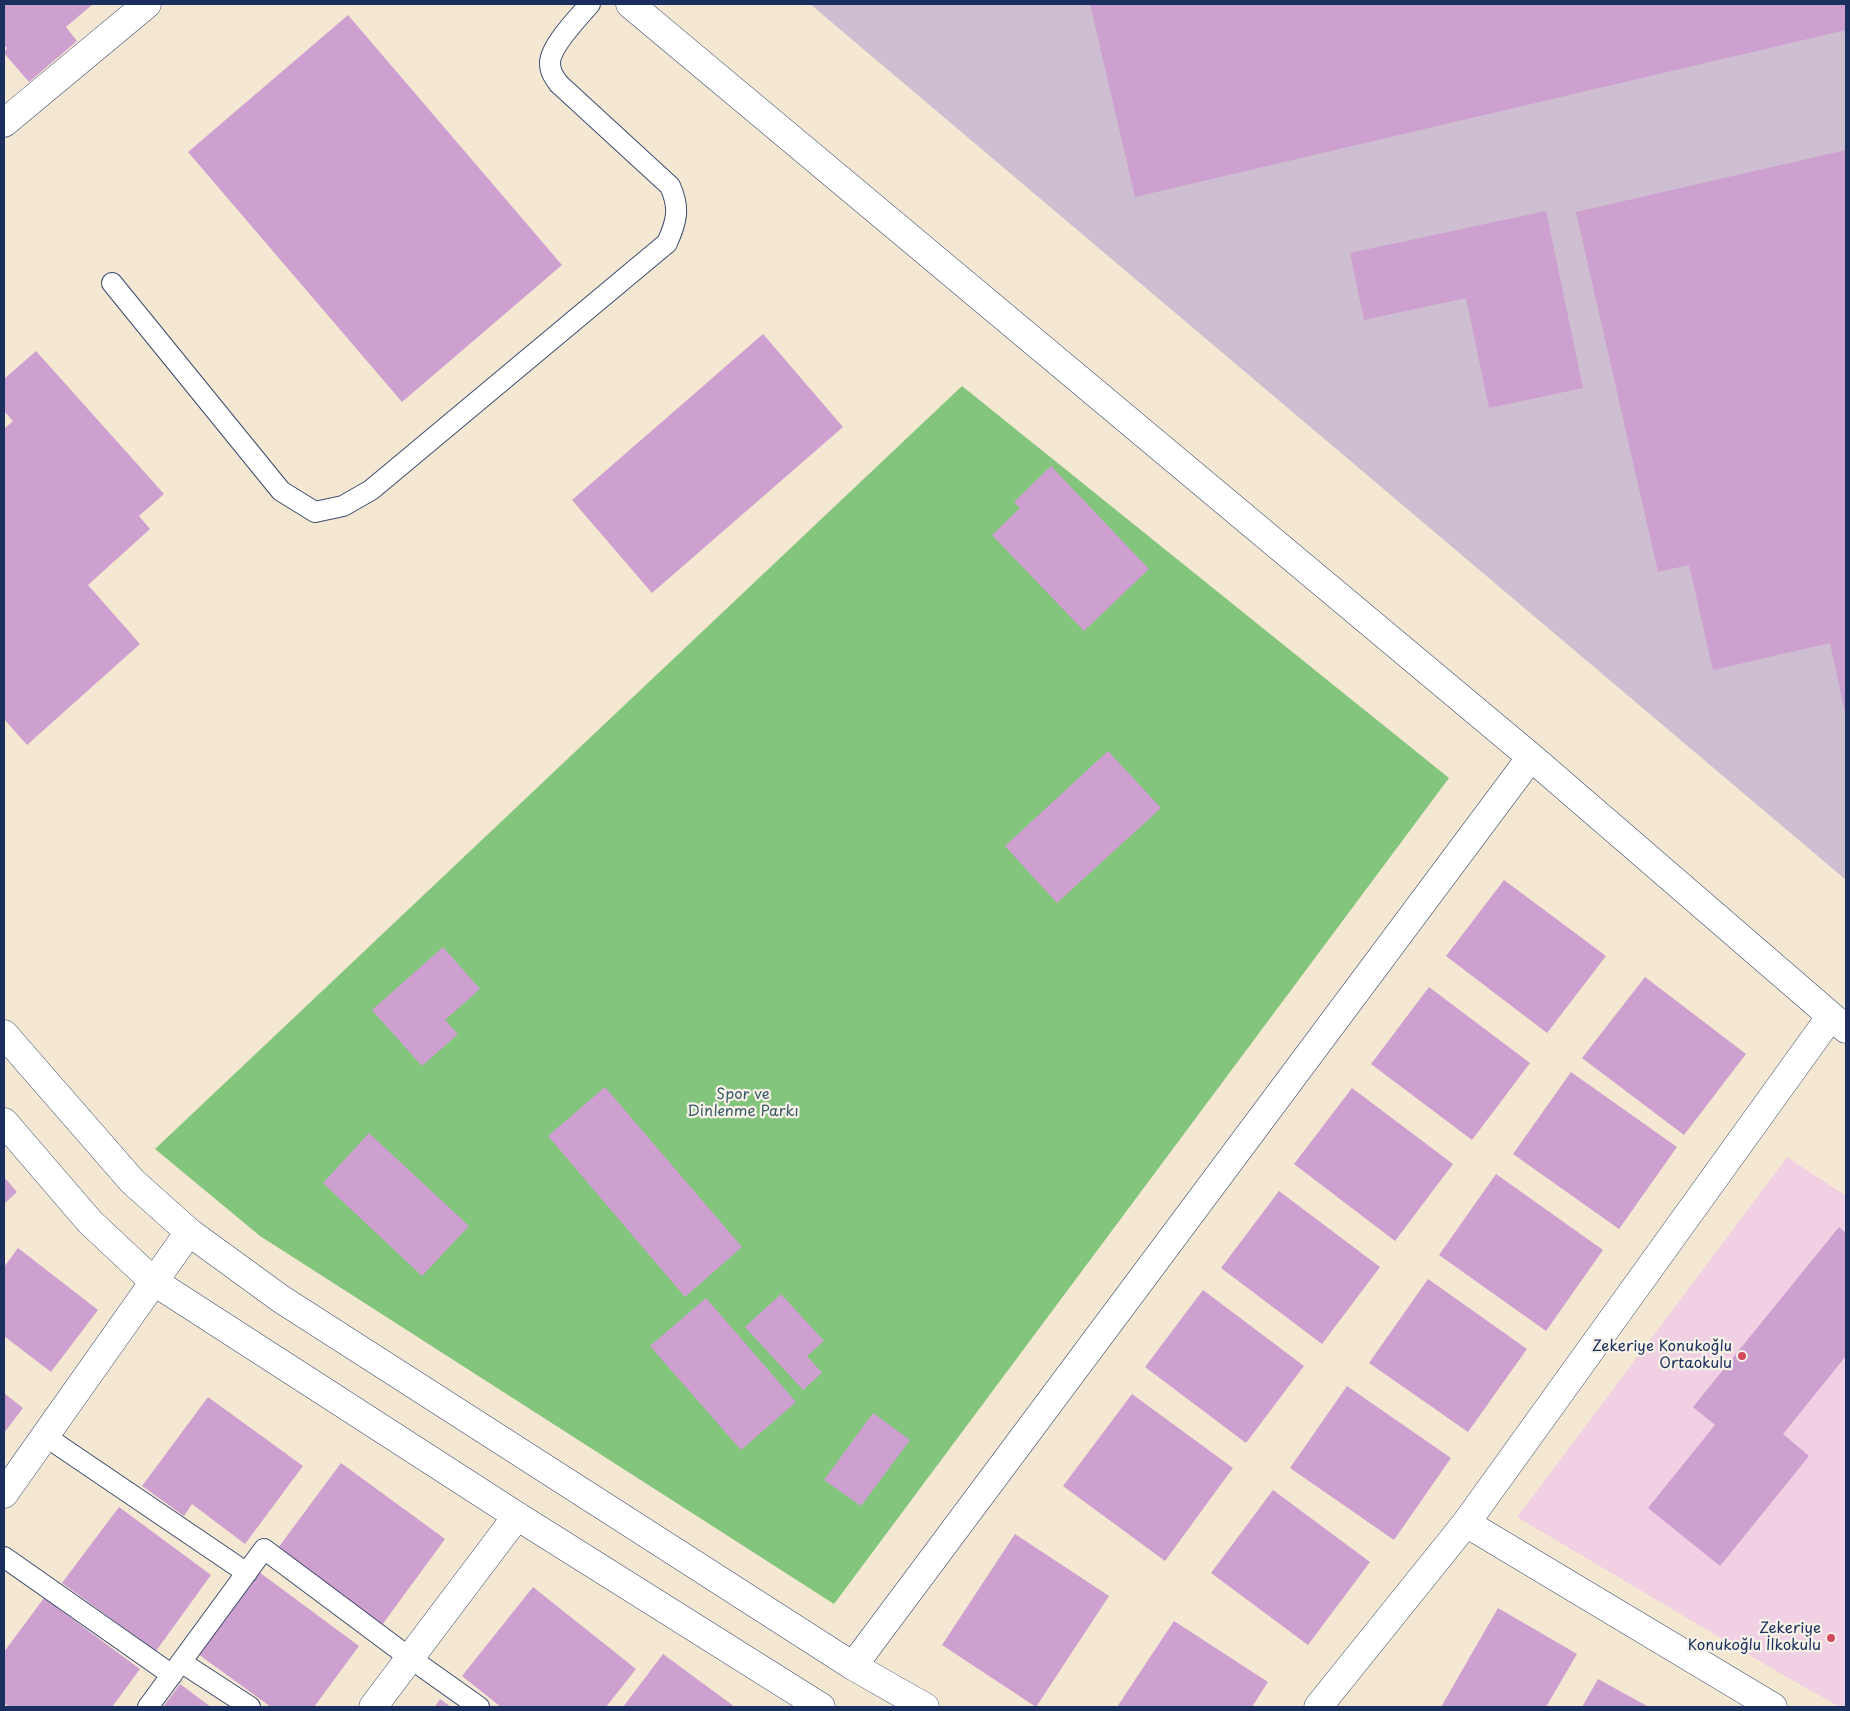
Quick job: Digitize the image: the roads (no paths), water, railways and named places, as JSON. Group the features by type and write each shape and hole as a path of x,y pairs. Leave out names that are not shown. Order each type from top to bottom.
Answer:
{"street":[{"path":"4,123 147,4"},
{"path":"630,4 1531,757 1839,1023 1466,1523 1318,1707"},
{"path":"853,1666 1531,757"},
{"path":"4,1034 132,1181 189,1232 281,1299 853,1666 925,1707"},
{"path":"4,1122 90,1222 153,1281 517,1516 820,1707"},
{"path":"4,1494 189,1232"},
{"path":"373,1707 517,1516"},
{"path":"1466,1523 1773,1707"}],"lane":[{"path":"112,282 281,491 315,512 343,506 371,490 667,243 676,215 676,200 670,186 559,84 551,74 550,61 555,48 590,4"},
{"path":"45,1436 247,1572"},
{"path":"148,1707 264,1550 479,1707"},
{"path":"4,1557 177,1668 250,1707"}],"place":[{"name":"Zekeriye Konukoğlu Ortaokulu","path":"1742,1356"},
{"name":"Zekeriye Konukoğlu İlkokulu","path":"1831,1638"}],"park label":[{"name":"Spor ve Dinlenme Parkı","path":"743,1104"}]}
